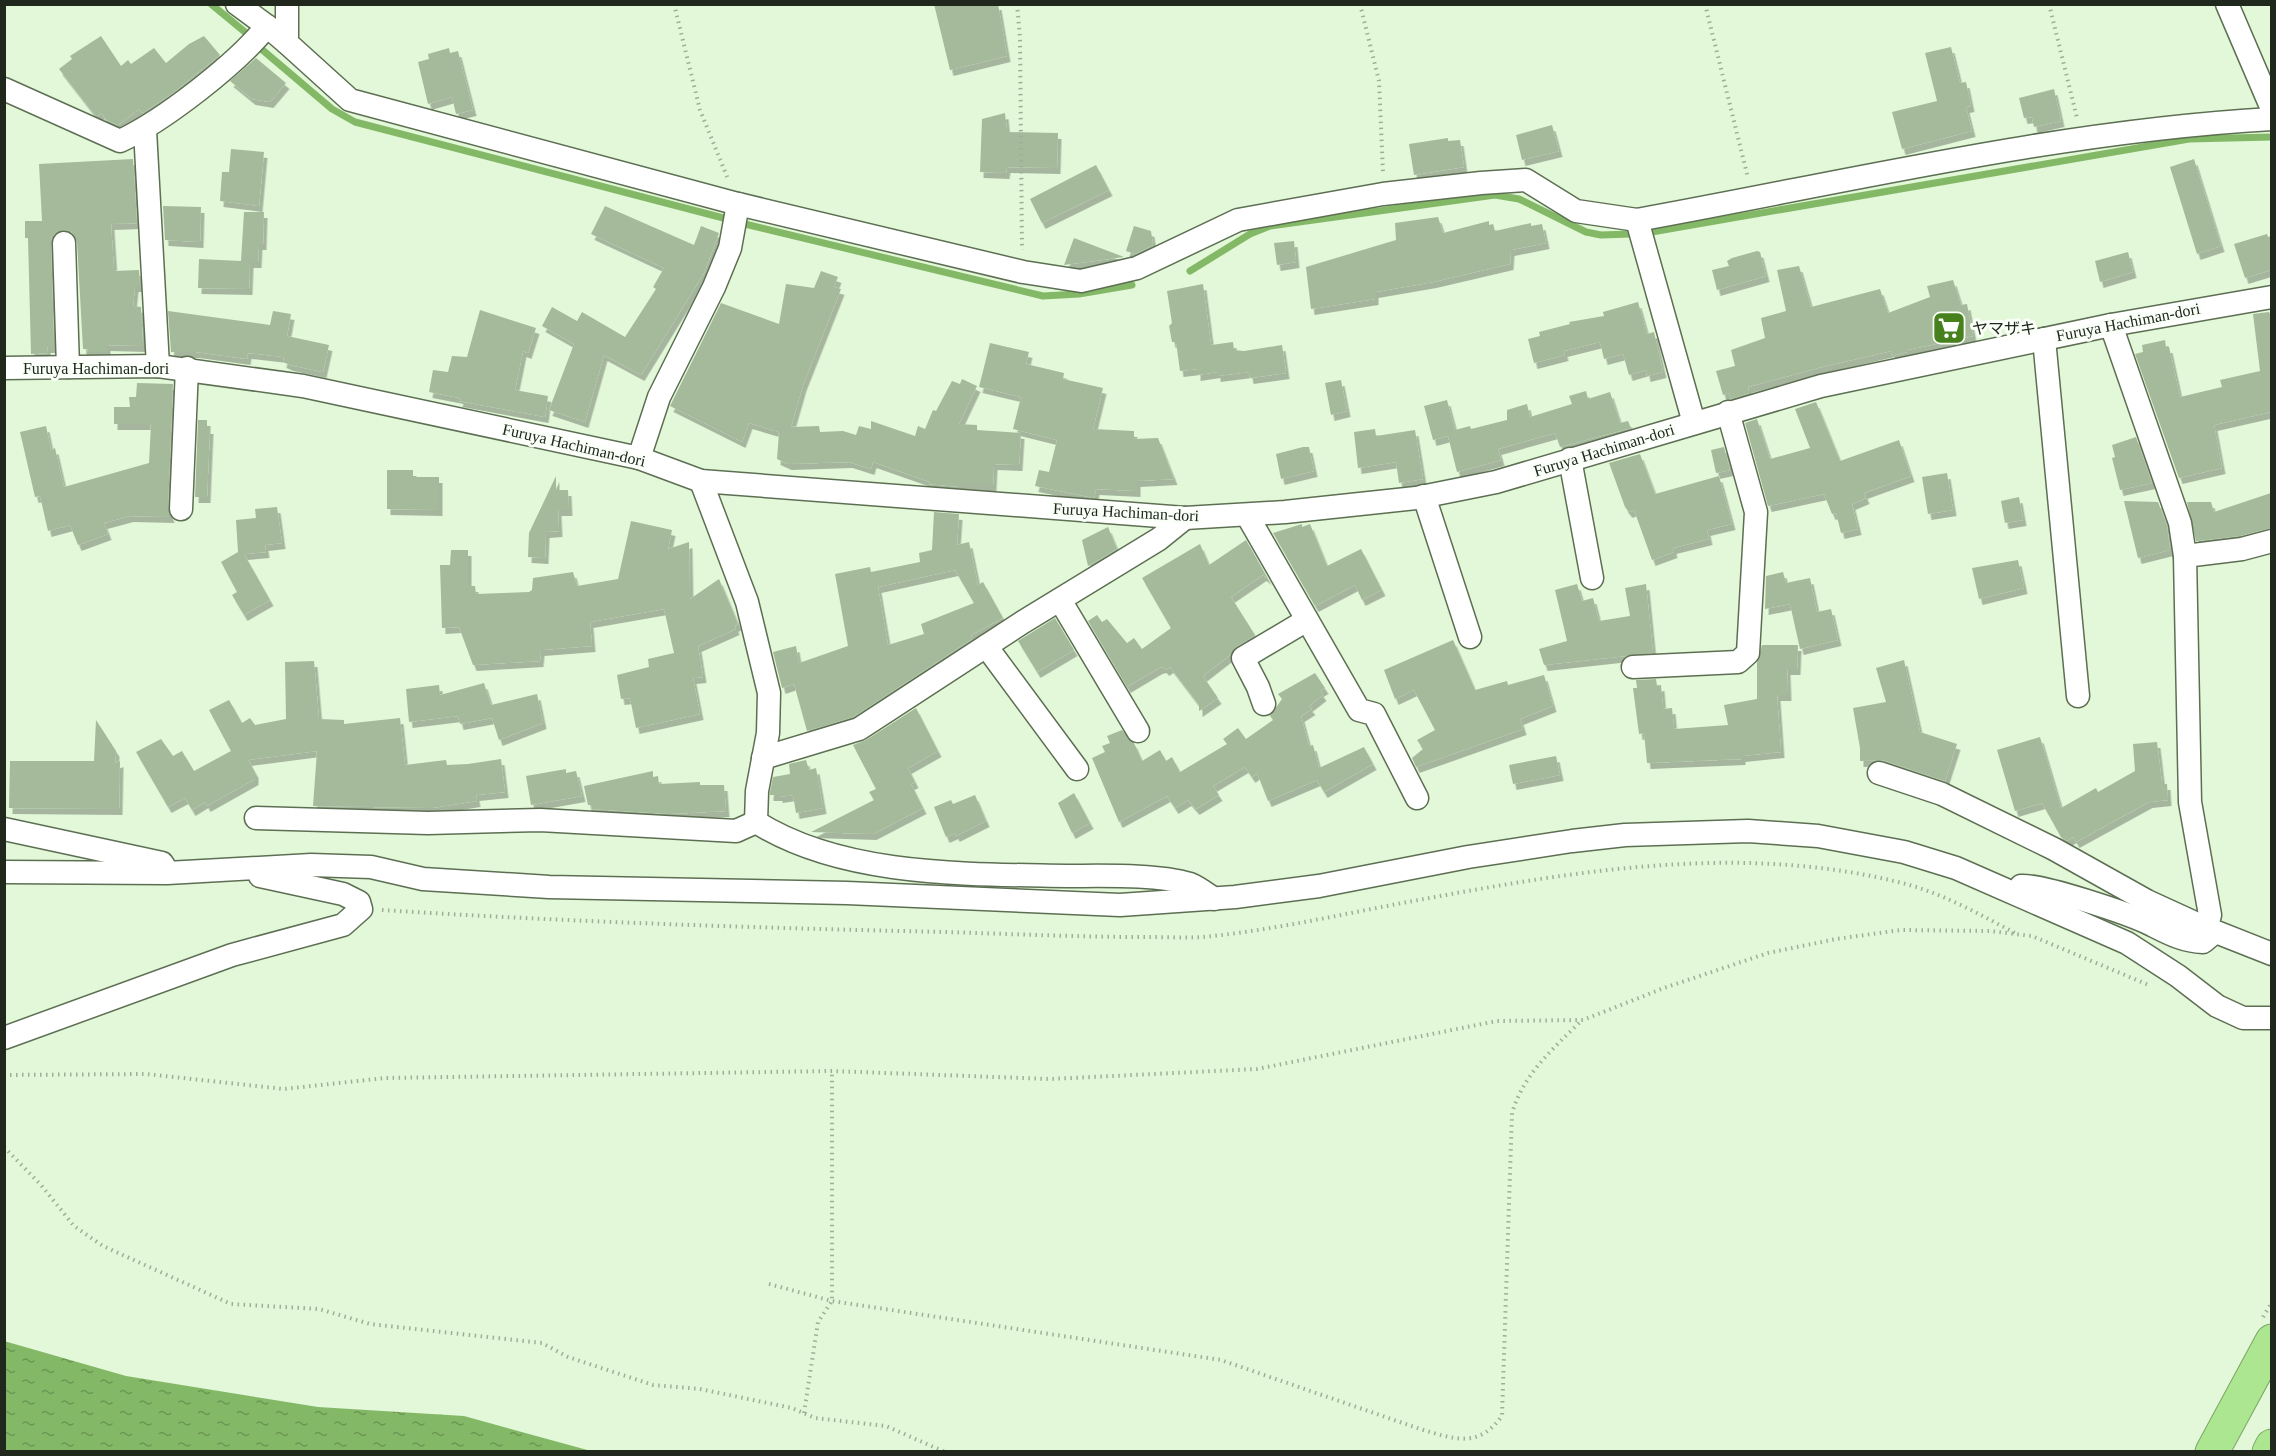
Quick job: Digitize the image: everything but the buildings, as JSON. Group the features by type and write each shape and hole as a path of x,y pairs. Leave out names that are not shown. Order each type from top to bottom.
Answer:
{"highway":[{"path":"2211,1452 2271,1341"},
{"path":"2269,1452 2271,1446"}],"street":[{"path":"237,4 267,26 350,100 738,204 1023,272 1080,281 1137,268 1238,220 1383,194 1526,180 1576,211 1637,219 2082,139 2204,123 2271,119"},
{"path":"286,43 287,4"},
{"path":"2227,4 2271,109"},
{"path":"4,89 120,141 145,130 250,47 267,26"},
{"path":"145,130 159,366"},
{"path":"639,458 659,397 714,287 730,248 738,204"},
{"path":"1637,219 1694,423"},
{"path":"64,243 68,368"},
{"name":"Furuya Hachiman-dori","path":"4,368 159,366 187,368 303,386 639,458 702,481 1185,518 1247,515 1424,496 1496,482 1821,386 2110,325 2271,297"},
{"path":"2001,887 2026,885 2050,891 2135,918 2188,941 2203,942 2210,930 2210,915 2190,802 2185,556 2176,512 2110,325"},
{"path":"2044,339 2059,474 2078,696"},
{"path":"181,509 187,368"},
{"path":"1633,667 1738,662 1748,653 1756,512 1728,412"},
{"path":"1570,459 1592,578"},
{"path":"702,481 747,602 769,693 768,733 757,791 756,822"},
{"path":"1424,496 1470,637"},
{"path":"1247,515 1359,710 1374,714 1417,798"},
{"path":"763,758 859,729 986,646 1159,539 1185,518"},
{"path":"2185,556 2242,549 2271,541"},
{"path":"1060,600 1138,731"},
{"path":"1264,704 1243,658 1307,620"},
{"path":"986,646 1077,769"},
{"path":"1879,773 1942,794 2054,849 2138,897 2210,930 2271,954"},
{"path":"256,818 428,823 540,820 736,831 756,822"},
{"path":"756,822 779,837 822,852 874,863 929,871 1131,876 1191,884 1214,899"},
{"path":"4,830 162,863 167,873"},
{"path":"4,872 167,873 311,865 371,867 423,879 549,887 847,893 1120,905 1214,899 1319,886 1467,857 1572,841 1626,835 1748,831 1818,836 1904,852 1956,868 2127,944 2178,976 2217,1006 2243,1018 2271,1018"},
{"path":"4,1038 232,955 343,925 361,909 359,902 343,894 233,868"}],"path":[{"path":"674,4 700,110 738,204"},
{"path":"1017,4 1020,38 1023,272"},
{"path":"1360,4 1379,81 1383,194"},
{"path":"1705,4 1753,199"},
{"path":"2049,4 2082,139"},
{"path":"4,1075 146,1074 284,1089 385,1078 832,1071 1050,1079 1257,1069 1497,1021 1582,1020 1664,988 1768,953 1836,939 1901,930 1989,932 2032,936 2154,987"},
{"path":"769,1284 832,1301 1221,1360 1420,1430 1453,1439 1480,1436 1491,1431 1502,1416 1512,1113 1518,1092 1536,1065 1582,1020"},
{"path":"804,1413 818,1322 832,1301 832,1071"},
{"path":"4,1147 41,1185 74,1226 103,1246 231,1304 319,1309 370,1324 542,1343 568,1357 653,1385 700,1389 792,1408 816,1418 886,1426 945,1452"}],"water":[{"path":"4,1341 126,1376 318,1407 464,1416 591,1451 5,1451"}],"waterway":[{"path":"211,4 251,37"},
{"path":"259,47 332,109 355,122 731,220"},
{"path":"1646,233 2189,139 2272,137"},
{"path":"1190,271 1250,234 1270,226 1495,195 1519,199 1586,232 1601,235 1631,234"},
{"path":"745,224 1043,296 1079,294 1132,285"}],"place":[{"name":"ヤマザキ","path":"1949,328"}]}
